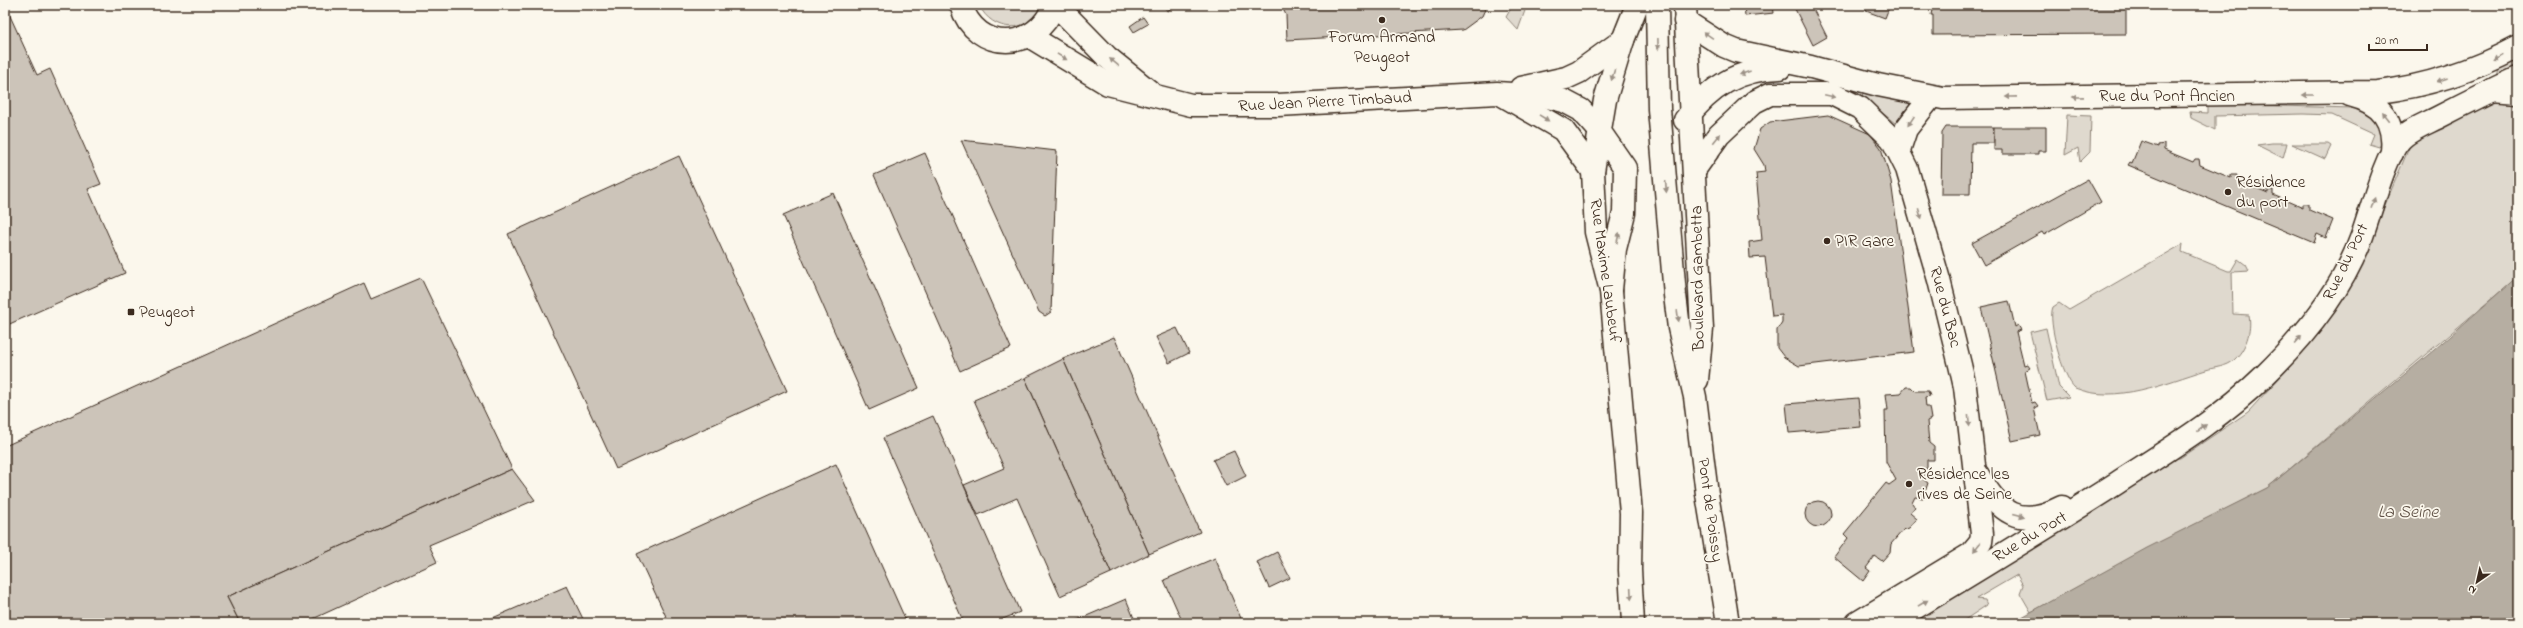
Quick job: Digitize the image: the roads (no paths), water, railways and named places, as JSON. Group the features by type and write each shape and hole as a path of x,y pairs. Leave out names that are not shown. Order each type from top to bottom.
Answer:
{"main road":[{"path":"961,5 972,26 984,36 999,41 1014,41 1029,36 1041,28 1050,17 1055,5"},
{"name":"Rue Jean Pierre Timbaud","path":"1055,5 1107,57 1155,96"},
{"name":"Rue Maxime Laubeuf","path":"1631,513 1611,291 1596,232 1593,171 1598,129 1623,40 1637,5"},
{"name":"Boulevard Gambetta","path":"1657,5 1659,109 1675,295 1679,328 1695,397"},
{"name":"Boulevard Gambetta","path":"1685,13 1690,113 1695,170 1702,329 1695,397"},
{"name":"Rue du Pont Ancien","path":"1685,13 1724,46 1736,51 1811,67 1931,97 2347,94 2401,90 2441,81 2493,60 2518,47"},
{"name":"Rue Jean Pierre Timbaud","path":"1029,36 1108,84 1191,105 1224,106 1497,93 1544,96 1564,101 1581,110 1598,129 1625,168 1624,213 1615,249 1611,291"},
{"name":"Rue Jean Pierre Timbaud","path":"1497,93 1566,78 1601,59 1623,40"},
{"name":"Rue du Pont Ancien","path":"1663,148 1690,113 1710,92 1733,77 1750,70 1811,67"},
{"path":"2491,90 2518,78"},
{"path":"2491,90 2518,92"},
{"name":"Rue du Port","path":"1890,623 2061,519 2170,449 2224,411 2263,377 2296,342 2322,310 2344,275 2362,238 2392,153 2398,142 2406,135 2491,90"},
{"path":"1497,93 1563,130 1593,171"},
{"path":"1695,170 1718,135 1754,102 1770,94 1832,94 1860,108 1884,129 1899,150"},
{"path":"2347,94 2370,102 2384,114 2391,127 2392,153"},
{"path":"1899,150 1908,125 1931,97"},
{"name":"Rue du Bac","path":"1858,623 1977,549 1982,534 1965,386 1937,272 1907,169 1899,150"},
{"name":"Pont de Poissy","path":"1695,397 1709,509 1728,623"},
{"name":"Rue du Port","path":"1974,468 1996,504 2012,513 2035,517 2046,515 2170,449"},
{"path":"1631,513 1630,570 1633,623"},
{"path":"1631,513 1643,570 1648,623"}],"water":[{"name":"La Seine","path":"2518,276 2518,623 2011,623 2147,548 2267,488 2434,350"}],"place":[{"name":"Forum Armand Peugeot","path":"1382,20"},
{"name":"Résidence du port","path":"2228,192"},
{"name":"PIR Gare","path":"1827,241"},
{"name":"Peugeot","path":"131,312"},
{"name":"Résidence les rives de Seine","path":"1909,484"}]}
